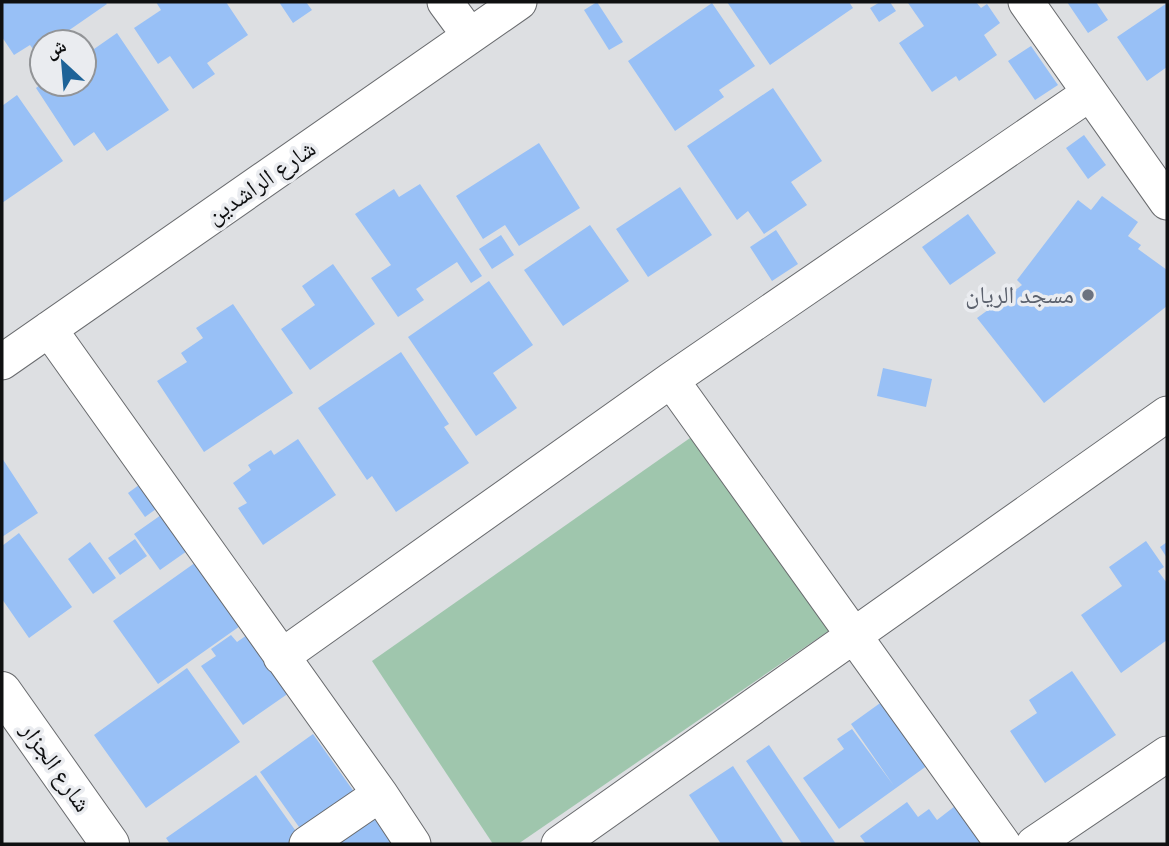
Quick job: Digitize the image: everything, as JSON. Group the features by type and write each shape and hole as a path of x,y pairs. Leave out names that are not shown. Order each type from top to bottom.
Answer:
{"street":[{"path":"445,2 470,36"},
{"name":"شارع الراشدين","path":"2,362 519,2"},
{"path":"1026,2 1167,202"},
{"path":"281,657 671,380 1090,93"},
{"path":"49,330 413,844"},
{"path":"671,380 1003,844"},
{"path":"559,844 1167,414"},
{"name":"شارع الجزار","path":"2,691 110,844"},
{"path":"1034,844 1167,754"},
{"path":"307,844 380,794"}],"green space":[{"path":"710,424 846,619 518,844 493,844 372,661"}],"building":[{"path":"2,2 107,4 72,28 28,28 28,46 14,55 2,37"},
{"path":"156,2 226,2 248,35 207,63 215,74 193,89 170,56 158,64 134,28 161,10"},
{"path":"279,2 306,2 312,10 293,23"},
{"path":"597,2 623,42 609,50 584,10"},
{"path":"727,2 849,2 853,8 770,65"},
{"path":"880,2 890,2 896,11 879,22 870,8"},
{"path":"976,2 981,8 987,4 1000,23 984,35 997,55 959,81 956,76 932,92 899,43 924,26 908,3"},
{"path":"1067,2 1096,2 1108,20 1088,33"},
{"path":"712,3 755,66 719,90 724,97 675,131 628,61"},
{"path":"1167,3 1167,67 1147,81 1117,37"},
{"path":"117,33 169,110 107,151 94,132 74,146 43,98 98,98 98,46"},
{"path":"1031,46 1058,85 1035,100 1008,61"},
{"path":"773,88 822,161 791,182 807,205 764,234 748,211 737,220 687,146"},
{"path":"17,95 63,161 2,203 2,106"},
{"path":"1084,135 1106,165 1088,179 1066,148"},
{"path":"539,143 580,208 519,246 505,225 483,239 456,196"},
{"path":"420,184 482,276 471,283 457,262 416,289 424,300 398,317 371,278 391,265 355,214 394,189 399,197"},
{"path":"680,187 712,235 648,277 616,229"},
{"name":"مسجد الريان","path":"1102,196 1138,222 1128,236 1141,245 1138,249 1167,270 1167,306 1044,403 977,318 1022,285 1017,280 1078,200 1091,210"},
{"path":"968,214 996,253 950,285 922,247"},
{"path":"590,225 629,281 563,326 524,270"},
{"path":"776,230 798,264 772,281 750,247"},
{"path":"501,235 514,255 492,269 479,249"},
{"path":"333,264 375,324 310,370 281,329 315,305 302,286"},
{"path":"489,281 533,345 493,373 517,408 476,436 408,337"},
{"path":"233,304 293,393 204,452 157,381 187,362 181,353 203,338 196,328"},
{"path":"401,352 449,424 444,427 469,463 396,512 372,476 367,480 318,408"},
{"path":"883,368 932,379 926,407 877,396"},
{"path":"298,439 336,495 263,545 238,508 247,503 233,483 251,470 248,465 271,450 274,455"},
{"path":"2,458 38,513 2,537"},
{"path":"150,477 167,501 145,517 128,493"},
{"path":"171,508 197,544 160,570 134,534"},
{"path":"19,533 72,607 29,638 2,599 2,546"},
{"path":"135,539 147,556 120,575 108,558"},
{"path":"1146,541 1164,567 1158,571 1167,583 1167,640 1121,673 1081,615 1122,586 1109,567"},
{"path":"90,542 116,578 93,594 68,559"},
{"path":"1167,542 1167,558 1160,547"},
{"path":"206,555 250,619 158,684 113,621"},
{"path":"257,628 299,686 243,725 201,666 216,656 211,649 231,635 237,642"},
{"path":"187,668 240,742 146,808 94,735"},
{"path":"1072,671 1116,735 1045,783 1010,731 1037,713 1029,700"},
{"path":"883,701 928,765 839,829 803,778 844,749 837,739 852,729 894,786 851,724"},
{"path":"313,734 357,796 304,834 260,772"},
{"path":"769,745 836,844 802,844 746,761"},
{"path":"733,766 784,844 721,844 689,795"},
{"path":"256,775 300,837 289,844 170,844 166,838"},
{"path":"377,801 408,844 317,844"},
{"path":"907,802 918,817 929,809 937,820 959,803 988,844 866,844 860,836"}],"place":[{"name":"مسجد الريان","path":"1088,295"}]}
